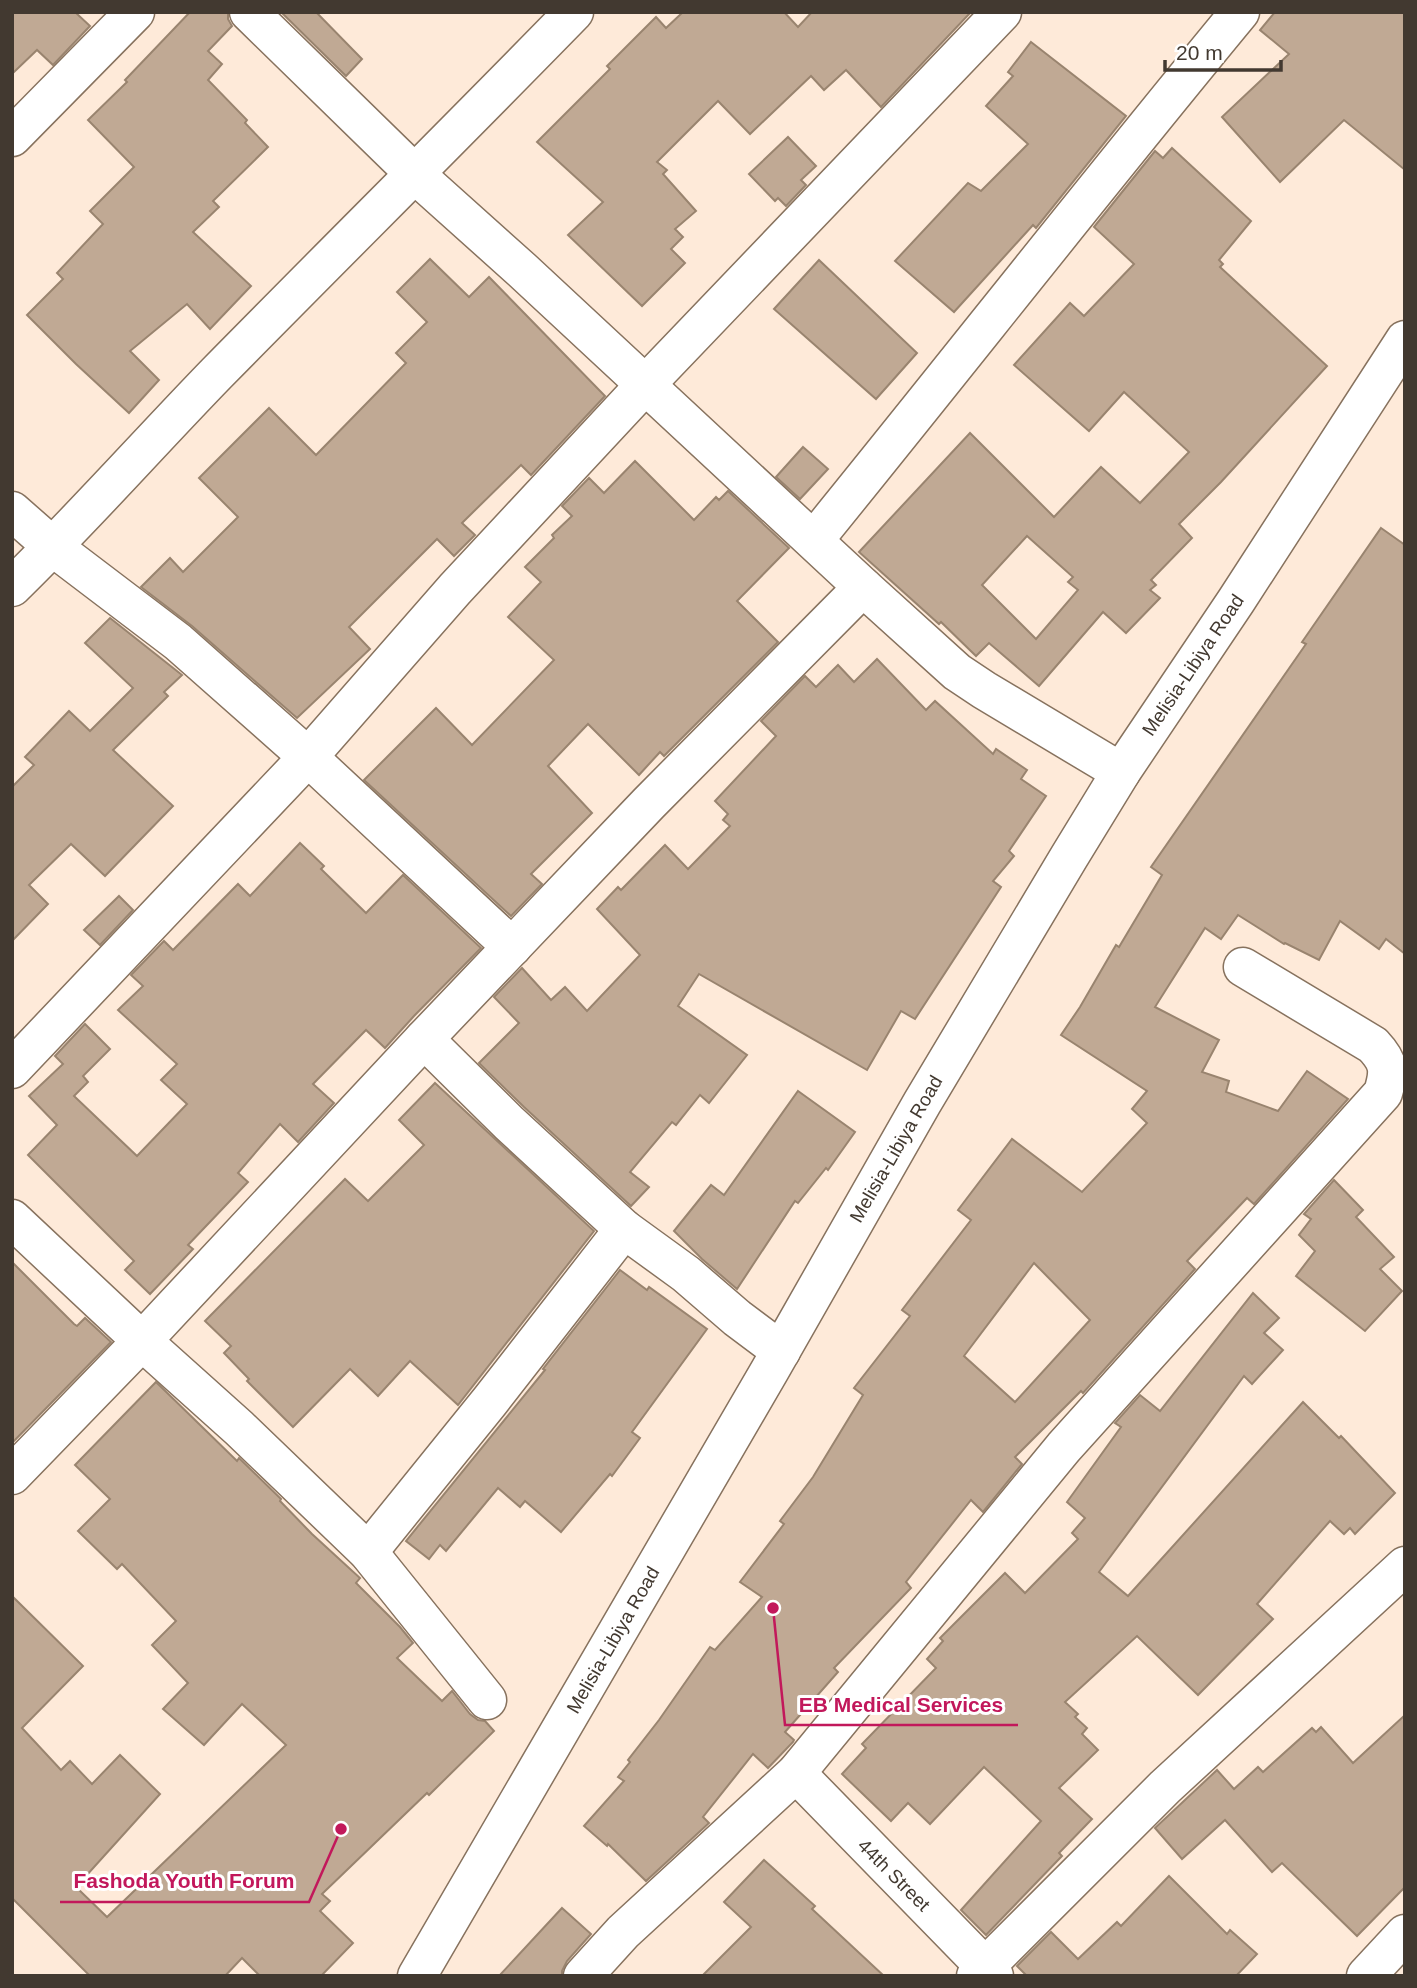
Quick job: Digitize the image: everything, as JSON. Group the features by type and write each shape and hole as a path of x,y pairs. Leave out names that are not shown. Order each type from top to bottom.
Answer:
{"street":[{"path":"12,137 135,12"},
{"path":"249,12 416,175 957,672 1121,772"},
{"path":"12,587 216,375 574,12"},
{"path":"12,1069 307,757 455,589 645,385 1002,12"},
{"path":"814,540 1240,12"},
{"name":"Melisia-Libiya Road","path":"418,1976 922,1103 1121,772 1236,601 1405,340"},
{"path":"12,511 53,547 178,642 512,947"},
{"path":"12,1475 142,1341 649,803 863,587"},
{"path":"583,1976 623,1932 796,1773 1064,1447 1383,1093 1388,1077 1385,1058 1373,1045 1243,967"},
{"path":"424,1039 509,1123 624,1229 686,1274 781,1351"},
{"path":"12,1219 239,1428 368,1552 487,1700"},
{"path":"368,1552 624,1229"},
{"path":"985,1972 1165,1787 1405,1566"},
{"name":"44th Street","path":"796,1773 985,1972"},
{"path":"1366,1976 1405,1934"}],"building":[{"path":"12,12 75,12 90,26 53,65 37,50 12,74"},
{"path":"190,12 228,12 232,26 208,51 222,64 208,80 247,120 245,123 268,147 213,201 219,207 193,232 251,286 210,329 187,304 130,351 159,380 129,413 27,315 63,279 57,273 103,224 90,211 134,167 88,120 127,82 125,80"},
{"path":"281,12 316,12 362,59 346,76"},
{"path":"683,12 784,12 798,27 812,12 971,12 881,107 846,70 824,90 811,76 750,134 718,101 657,162 667,170 663,174 696,211 675,229 683,237 671,249 685,263 642,306 568,235 603,202 537,142 610,69 607,66 656,17 666,28"},
{"path":"1275,12 1405,12 1405,170 1344,120 1280,182 1222,117 1289,54 1260,30"},
{"path":"1031,42 1126,116 1036,228 1033,225 954,312 895,261 968,183 981,191 1028,144 986,106 1013,76 1008,72"},
{"path":"788,137 816,166 801,180 806,185 786,206 778,198 775,201 749,174"},
{"path":"1172,148 1251,221 1219,260 1223,264 1220,267 1327,366 1179,524 1192,538 1151,580 1156,585 1150,590 1160,598 1126,633 1103,612 1039,686 989,643 976,656 941,622 939,624 859,552 970,433 1054,517 1101,467 1140,503 1189,452 1124,392 1089,431 1014,365 1070,303 1084,316 1134,264 1094,227 1155,151 1163,158","holes":["1027,536 1073,577 1068,582 1078,590 1036,639 982,585"]},
{"path":"430,259 469,297 489,277 605,396 531,475 521,465 462,523 475,535 454,556 437,539 349,627 370,649 297,718 192,626 141,587 170,558 183,572 238,517 199,478 269,408 316,455 406,363 396,353 427,322 397,292"},
{"path":"819,260 917,353 876,399 774,309"},
{"path":"803,447 828,469 800,499 776,477"},
{"path":"635,461 694,520 716,497 719,500 728,491 789,548 737,601 778,642 664,756 660,752 639,775 588,724 548,766 592,813 531,874 542,884 511,916 364,780 436,708 472,745 554,660 508,617 541,582 525,567 572,516 562,506 589,478 604,493"},
{"path":"1381,528 1405,545 1405,954 1386,939 1379,949 1340,921 1319,960 1284,944 1238,915 1221,939 1205,928 1155,1007 1219,1040 1202,1072 1229,1081 1226,1092 1278,1111 1307,1071 1348,1099 1254,1204 1247,1198 1187,1261 1195,1269 1083,1393 1081,1391 1015,1457 1022,1464 983,1512 971,1500 906,1582 911,1588 834,1668 838,1672 785,1732 793,1742 768,1768 753,1754 703,1817 709,1823 646,1881 608,1844 607,1846 584,1826 624,1781 618,1777 630,1762 628,1760 710,1647 715,1650 762,1597 740,1582 784,1524 780,1521 813,1477 863,1395 854,1388 910,1316 902,1310 971,1220 958,1210 1012,1139 1082,1192 1147,1123 1132,1109 1147,1091 1061,1035 1162,875 1151,867 1306,644 1302,642","holes":["1034,1263 1090,1320 1015,1402 964,1356"]},
{"path":"110,618 182,675 164,692 168,696 113,750 173,806 105,876 71,844 29,885 48,904 12,941 12,787 34,765 25,757 69,711 90,731 133,688 85,643"},
{"path":"877,659 926,710 935,701 993,754 996,749 1027,770 1021,779 1046,796 1009,851 1014,856 993,881 1001,887 915,1019 901,1011 867,1070 699,974 678,1006 747,1055 709,1103 700,1095 676,1125 672,1122 630,1172 649,1187 631,1206 479,1063 519,1023 494,997 522,968 551,1000 565,987 587,1011 640,955 597,909 618,887 621,890 665,845 688,869 730,826 723,820 728,814 715,801 776,736 761,721 805,676 816,687 838,665 854,682"},
{"path":"300,843 324,866 321,869 366,913 403,875 481,948 385,1048 366,1030 313,1084 334,1103 298,1142 280,1124 238,1173 248,1182 188,1245 193,1249 150,1294 125,1270 134,1261 28,1155 57,1125 29,1096 63,1064 55,1056 85,1024 110,1049 83,1076 88,1082 74,1096 137,1156 187,1104 161,1080 177,1064 118,1010 143,986 131,975 164,941 173,950 238,884 250,896"},
{"path":"119,896 133,910 100,945 84,930"},
{"path":"435,1083 594,1231 458,1405 410,1361 378,1396 350,1369 293,1427 247,1381 249,1379 224,1353 231,1346 205,1321 345,1179 368,1201 424,1145 399,1120"},
{"path":"798,1091 855,1132 828,1170 826,1168 798,1203 795,1201 737,1289 674,1231 711,1185 724,1195"},
{"path":"1334,1180 1363,1210 1356,1217 1394,1257 1380,1269 1402,1291 1365,1331 1296,1276 1315,1251 1299,1235 1311,1219 1304,1214"},
{"path":"12,1262 74,1324 77,1326 85,1318 111,1342 12,1443"},
{"path":"620,1270 647,1290 649,1287 707,1329 632,1432 640,1438 612,1476 610,1474 561,1532 525,1501 520,1507 498,1488 446,1551 440,1545 429,1559 406,1541 545,1370 543,1369"},
{"path":"1253,1293 1279,1318 1264,1333 1283,1350 1252,1384 1244,1376 1099,1572 1128,1596 1303,1402 1339,1438 1341,1436 1395,1493 1355,1534 1350,1528 1344,1534 1330,1521 1257,1604 1273,1619 1198,1695 1137,1636 1065,1702 1078,1714 1075,1717 1087,1728 1082,1734 1098,1750 1059,1788 1092,1819 1059,1853 1062,1856 986,1935 961,1910 1041,1821 984,1767 930,1824 908,1803 891,1821 842,1774 866,1748 862,1744 936,1668 927,1659 943,1641 940,1638 1005,1573 1025,1593 1078,1539 1072,1533 1085,1518 1067,1502 1121,1427 1115,1423 1140,1395 1160,1411"},
{"path":"156,1382 237,1461 239,1458 312,1534 360,1578 356,1583 413,1643 397,1658 442,1701 452,1691 470,1714 485,1721 494,1731 322,1894 330,1901 320,1911 353,1943 321,1976 260,1976 242,1958 225,1976 90,1976 12,1898 12,1596 83,1666 22,1728 61,1770 70,1761 92,1784 120,1755 160,1794 76,1887 107,1917 286,1745 242,1704 204,1745 163,1709 188,1683 152,1645 176,1621 122,1564 117,1569 78,1531 110,1499 75,1465"},
{"path":"1405,1715 1405,1887 1357,1936 1282,1863 1272,1872 1225,1820 1182,1859 1155,1828 1217,1770 1234,1789 1258,1767 1263,1772 1312,1728 1316,1732 1321,1727 1353,1763"},
{"path":"764,1860 815,1906 812,1909 884,1976 702,1976 751,1927 724,1902"},
{"path":"1169,1876 1227,1934 1230,1930 1257,1954 1236,1976 1027,1976 1017,1966 1051,1932 1078,1959 1117,1922 1121,1926"},
{"path":"562,1908 591,1934 567,1961 562,1976 499,1976"}],"place":[{"name":"EB Medical Services","path":"773,1608"},
{"name":"Fashoda Youth Forum","path":"341,1829"}]}
